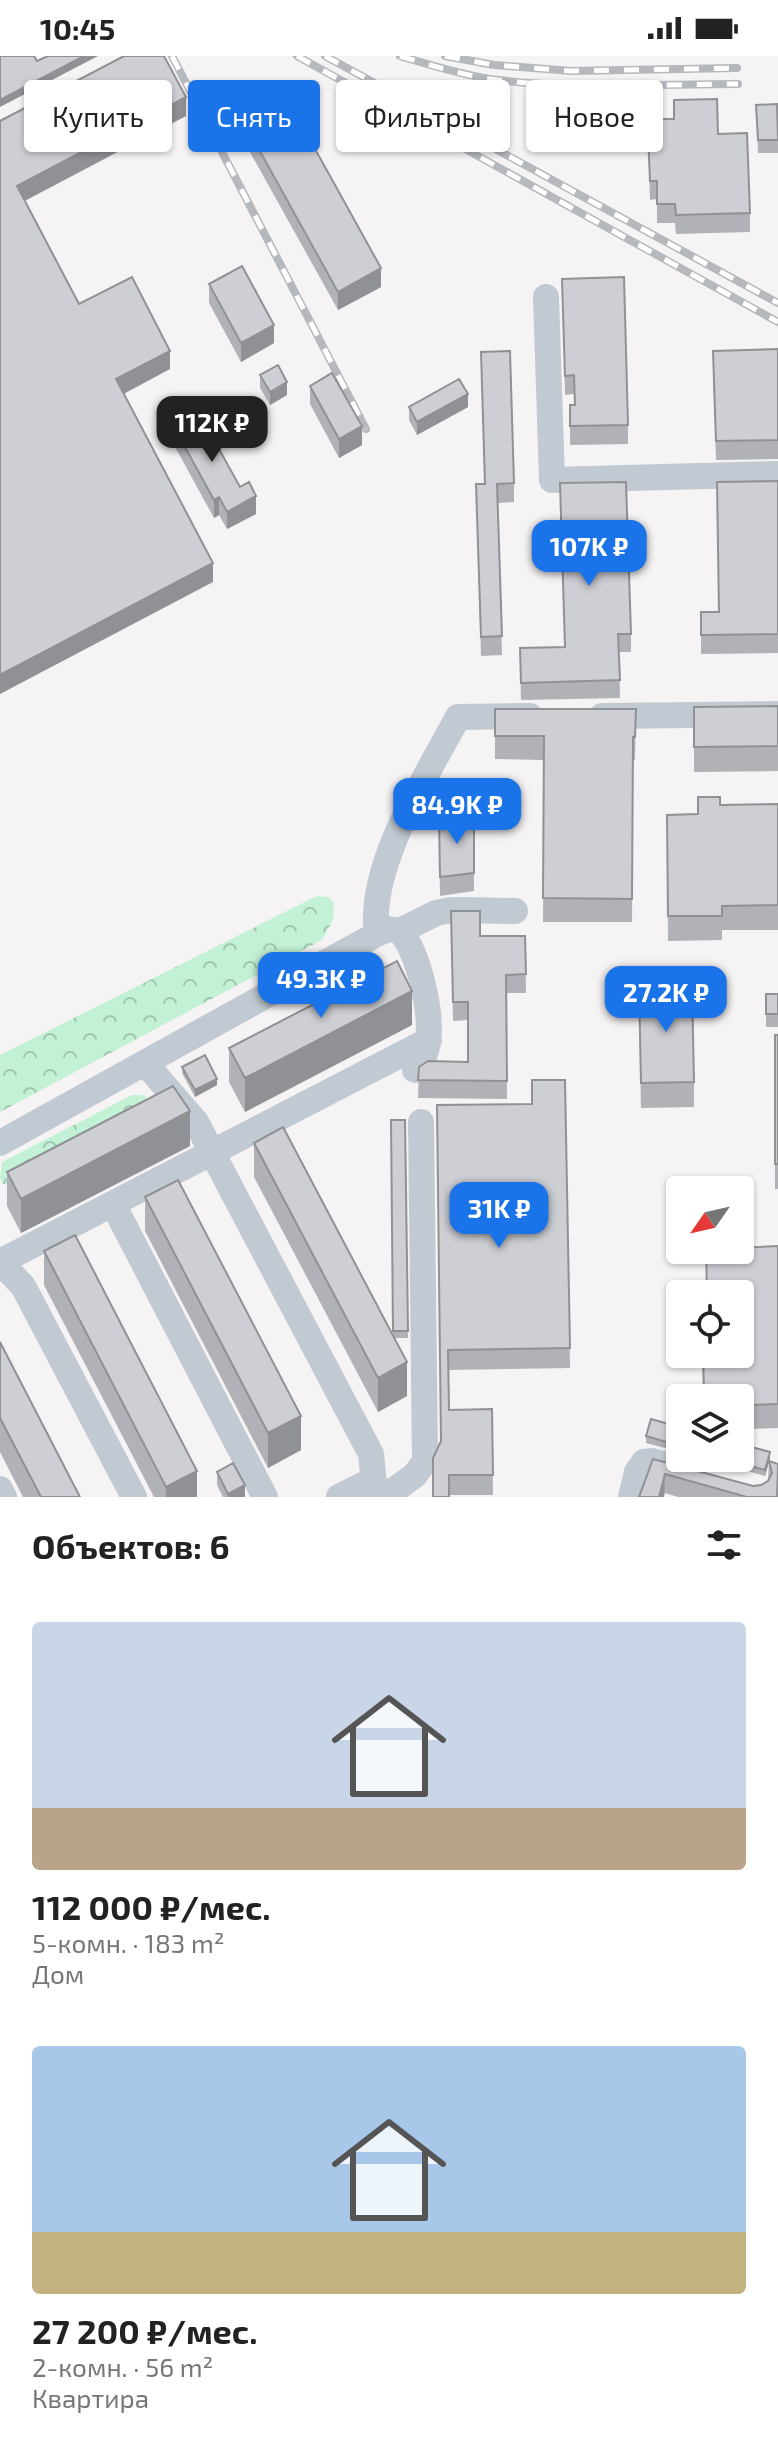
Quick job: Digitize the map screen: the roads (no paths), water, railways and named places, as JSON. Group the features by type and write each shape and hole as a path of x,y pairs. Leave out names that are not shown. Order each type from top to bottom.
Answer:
{"street":[{"path":"546,297 552,480 778,474"},
{"path":"415,1070 422,1061 429,1040 428,1017 416,957 409,941 388,932 374,913 396,833 458,717 778,714"},
{"path":"0,1143 388,932 436,913 456,910 515,911"},
{"path":"134,1497 23,1286 0,1262 429,1040"},
{"path":"145,1063 196,1122 359,1429 371,1454 379,1490"},
{"path":"379,1490 415,1475 425,1461 421,1122"},
{"path":"113,1204 265,1497"},
{"path":"631,1497 637,1472 644,1462 652,1461 712,1477"},
{"path":"339,1497 367,1483 379,1490"},
{"path":"0,1489 4,1497"}],"railway":[{"path":"172,56 366,429"},
{"path":"297,56 778,322"},
{"path":"325,56 778,303"},
{"path":"400,56 467,75 521,82 582,85 738,84"},
{"path":"445,56 494,65 571,71 737,68"}]}
